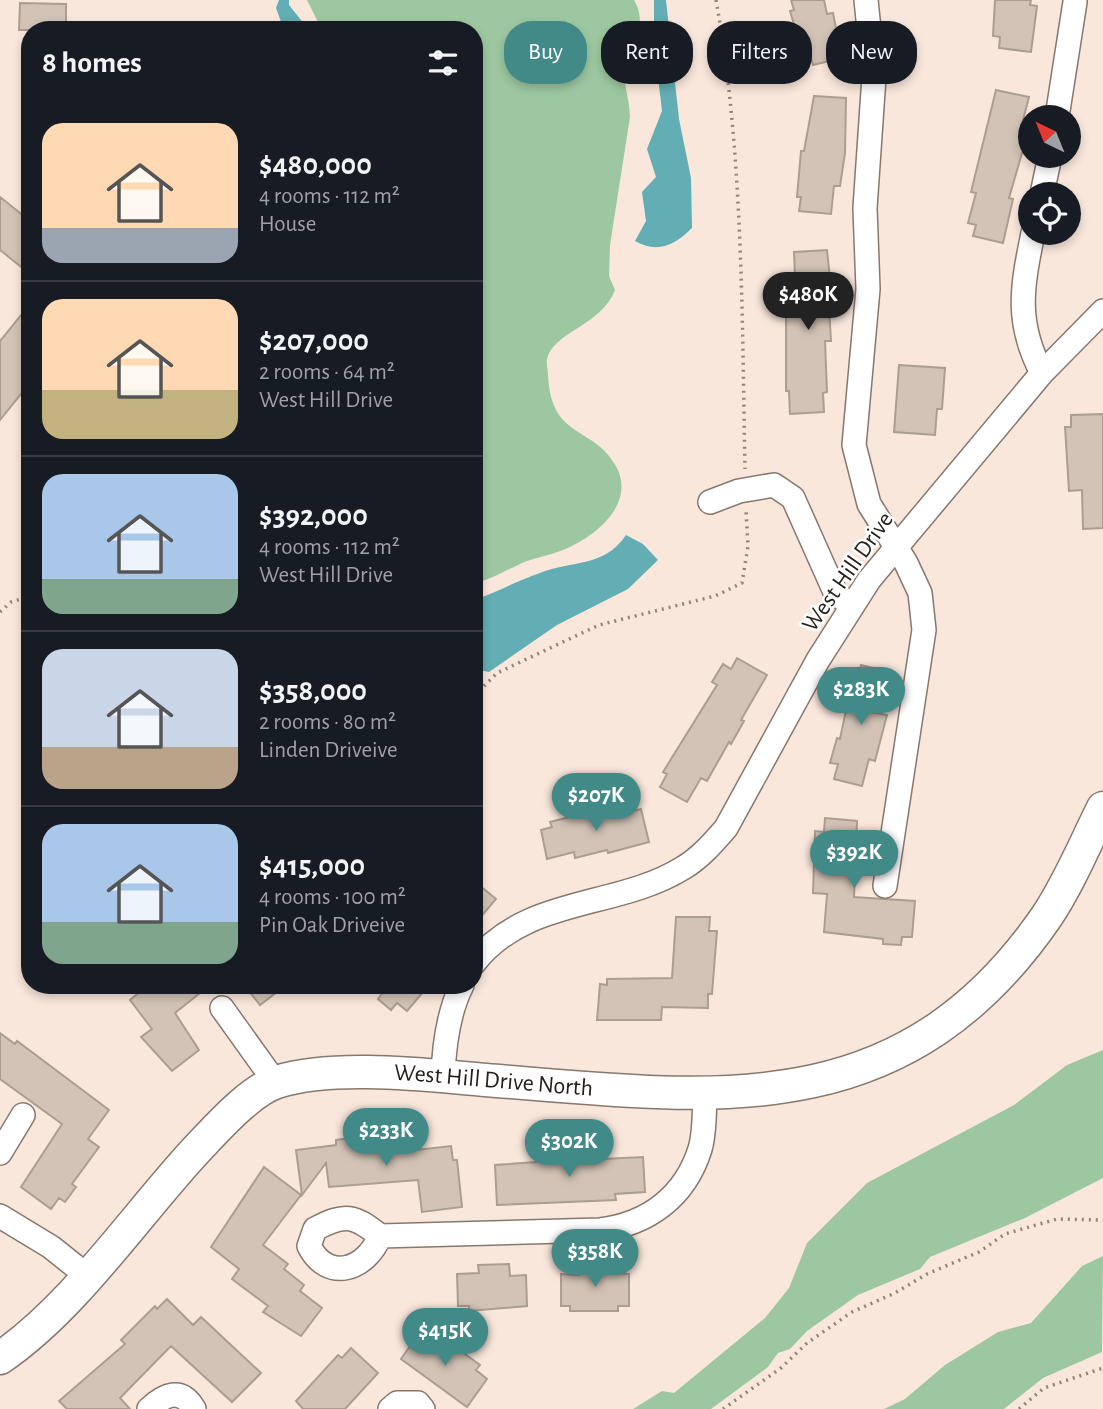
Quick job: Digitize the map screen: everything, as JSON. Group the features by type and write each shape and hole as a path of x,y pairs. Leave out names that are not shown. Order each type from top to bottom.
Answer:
{"street":[{"path":"866,0 874,77 865,208 868,289 854,445 869,505 920,593 924,630 885,886"},
{"path":"1059,105 1075,2"},
{"path":"1031,245 1024,277 1023,315 1027,345 1042,373"},
{"name":"West Hill Drive","path":"483,954 503,935 540,915 661,880 707,851 726,828 818,660 895,546 1042,373 1103,311"},
{"path":"710,502 739,491 774,485 793,498 835,593 852,607"},
{"name":"West Hill Drive North","path":"275,1082 354,1073 443,1076 705,1095 790,1088 849,1072 918,1042 970,1007 1002,973 1048,915 1103,808"},
{"path":"443,1076 444,1051 458,994"},
{"path":"0,1358 20,1344 86,1275 220,1124 275,1082 222,1008"},
{"path":"380,1236 600,1230 622,1228 648,1218 670,1198 689,1174 701,1148 705,1095"},
{"path":"0,1153 23,1115"},
{"path":"0,1216 51,1247 86,1275"},
{"path":"149,1409 163,1396 176,1395 190,1402 194,1409"},
{"path":"390,1409 397,1403 418,1404 423,1409"}],"path":[{"path":"716,0 726,58 733,157 745,472"},
{"path":"483,687 497,673 535,652 598,625 715,596 742,583 748,546 748,517 745,505"},
{"path":"0,612 11,602 21,599"},
{"path":"723,1409 781,1368 807,1343 852,1312 895,1293 927,1273 979,1252 1005,1234 1057,1219 1103,1220"},
{"path":"1019,1409 1044,1388 1103,1368"}],"green space":[{"path":"307,0 634,0 638,10 640,21 601,21 601,84 626,84 630,117 610,245 609,276 615,290 599,312 558,342 547,361 551,396 557,411 565,422 608,454 617,468 621,495 609,518 587,537 563,550 523,563 483,581 483,21 318,21"},
{"path":"1103,1050 1103,1178 1025,1218 930,1257 920,1269 858,1295 807,1331 790,1349 778,1353 768,1367 711,1409 633,1409 662,1391 674,1393 765,1318 789,1288 807,1243 867,1183 1014,1105 1067,1065"},
{"path":"1103,1256 1102,1352 1043,1378 1004,1409 884,1409 905,1399 945,1365 998,1332 1031,1323 1082,1266"}],"water":[{"path":"279,0 289,0 289,5 302,21 281,21 276,8"},
{"path":"654,0 666,0 668,21 654,21"},
{"path":"659,84 675,84 691,178 692,228 673,243 651,247 635,241 646,221 642,192 656,177 647,149 662,111"},
{"path":"626,535 643,544 658,560 628,589 557,625 489,672 483,671 483,596 552,569 598,558 617,546"}],"building":[{"path":"791,0 824,0 827,14 833,13 835,21 826,21 826,62 813,65 812,21 793,21 790,11 794,10"},
{"path":"995,0 1031,0 1030,5 1037,6 1031,52 999,48 1000,37 993,36"},
{"path":"20,3 66,4 66,21 21,21 19,30"},
{"path":"996,90 1029,97 1027,105 1018,105 1018,167 1009,198 1013,199 1003,243 973,236 976,225 968,223 976,193 971,192"},
{"path":"814,96 846,98 845,153 840,186 834,186 831,214 799,211 801,197 797,197 801,151 804,151"},
{"path":"0,197 21,214 21,267 0,250"},
{"path":"827,250 833,308 829,308 831,341 825,341 827,392 823,393 824,412 790,414 789,391 786,391 786,310 792,309 790,276 795,276 794,252"},
{"path":"21,315 21,394 0,420 0,341"},
{"path":"899,365 945,368 942,409 937,409 935,435 894,432"},
{"path":"1103,414 1103,528 1083,529 1082,490 1069,491 1065,427 1071,427 1071,415"},
{"path":"737,658 767,675 741,720 744,721 731,744 729,742 707,781 701,778 687,802 660,787 667,774 663,772 717,685 712,682 723,664 731,669"},
{"path":"861,665 894,673 889,693 854,709 887,715 875,761 869,759 862,786 834,779 838,764 830,763 837,738 840,739 851,686 855,688"},
{"path":"625,803 627,813 641,809 649,842 608,853 607,850 575,858 574,852 547,859 541,830 552,827 550,822"},
{"path":"825,818 857,821 854,897 915,901 912,937 902,937 901,945 883,944 883,939 824,932 827,894 813,893 815,831 824,832"},
{"path":"483,888 496,899 483,914"},
{"path":"676,917 710,917 709,931 717,931 712,994 708,994 708,1008 662,1007 661,1020 597,1020 600,984 607,985 607,979 672,978"},
{"path":"137,994 199,994 175,1013 199,1050 172,1071 141,1037 152,1029 130,1000"},
{"path":"251,994 274,994 260,1005"},
{"path":"382,994 421,994 407,1011 397,1003 391,1010 378,999"},
{"path":"0,1033 15,1044 17,1041 109,1110 88,1139 99,1147 72,1184 76,1187 65,1202 59,1198 51,1209 21,1187 62,1124 0,1079"},
{"path":"370,1136 371,1143 415,1138 416,1150 451,1146 453,1160 457,1160 462,1207 422,1212 418,1180 329,1187 326,1163 302,1195 296,1150 336,1145 336,1140"},
{"path":"601,1152 602,1159 643,1157 645,1192 615,1194 616,1200 497,1205 495,1165 536,1162 535,1155"},
{"path":"264,1167 301,1195 263,1245 288,1264 284,1269 304,1285 300,1291 322,1308 301,1336 263,1312 268,1306 232,1279 239,1269 211,1247"},
{"path":"509,1264 510,1276 526,1275 527,1306 469,1311 469,1306 458,1306 457,1274 479,1273 478,1265"},
{"path":"579,1265 612,1265 612,1273 629,1274 629,1306 618,1306 618,1311 570,1311 570,1306 561,1306 561,1274 579,1275"},
{"path":"167,1299 193,1325 201,1317 261,1373 232,1402 171,1346 120,1398 130,1409 67,1409 59,1401 125,1344 121,1340 155,1306 157,1309"},
{"path":"422,1329 456,1353 458,1349 480,1365 476,1370 487,1379 467,1407 401,1359"},
{"path":"351,1348 378,1373 345,1409 303,1409 296,1401 338,1355 342,1358"}]}
